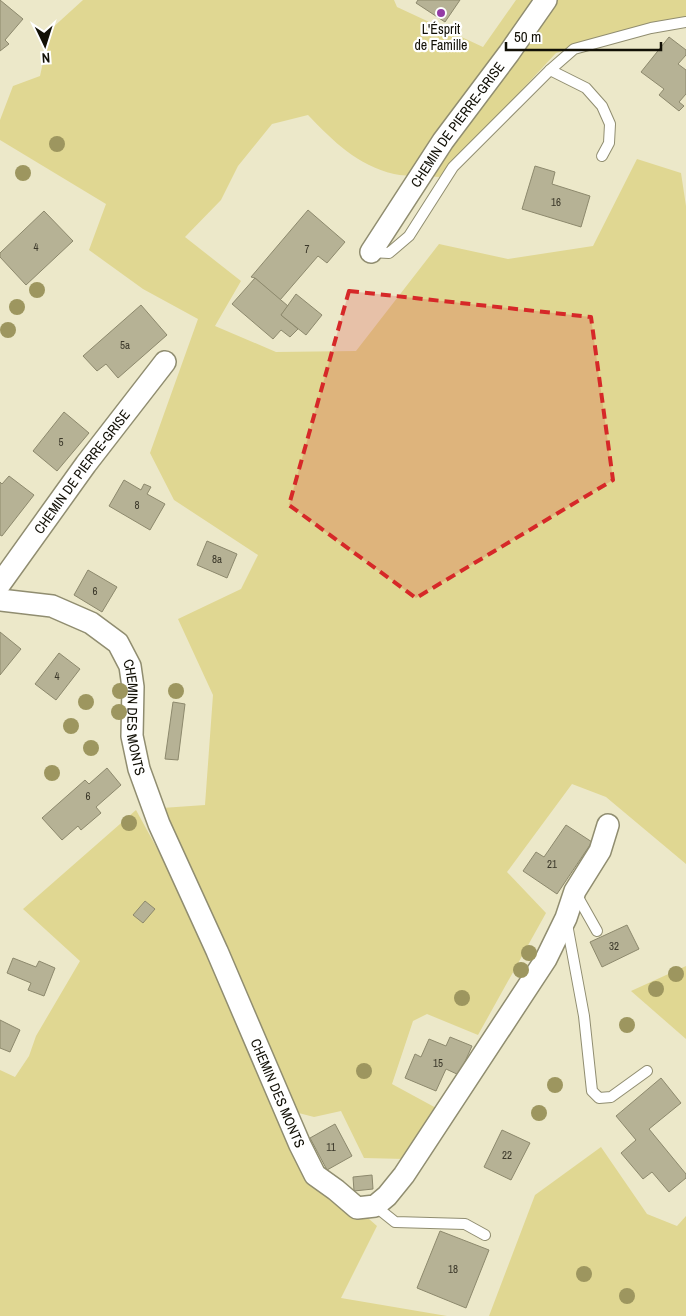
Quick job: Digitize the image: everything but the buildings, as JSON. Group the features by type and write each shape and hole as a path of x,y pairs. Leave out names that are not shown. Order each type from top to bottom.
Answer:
{"street":[{"name":"CHEMIN DE PIERRE-GRISE","path":"371,252 443,141 546,0"},
{"name":"CHEMIN DE PIERRE-GRISE","path":"0,584 86,464 164,362"},
{"name":"CHEMIN DES MONTS","path":"0,600 52,606 92,623 118,643 130,666 133,687 132,736 143,778 159,824 300,1145 315,1175 357,1208 375,1206"},
{"path":"375,1206 404,1175 546,959 566,918 575,891 600,851 608,825"}],"lane":[{"path":"371,252 389,253 410,236 453,167 550,70 574,49 651,28 686,22"},
{"path":"550,70 586,88 602,106 610,124 609,143 602,156"},
{"path":"575,891 598,931"},
{"path":"566,918 584,1016 592,1091 600,1098 611,1097 647,1071"},
{"path":"375,1206 395,1222 465,1224 485,1235"}],"highlighted area":[{"path":"349,291 591,317 613,480 416,598 289,505"}],"shaded area":[{"path":"83,0 394,0 397,7 483,47 516,0 686,0 686,20 662,21 556,53 441,177 394,174 369,165 337,143 308,115 272,124 238,166 221,200 185,237 241,281 215,326 276,352 356,351 439,244 508,259 593,246 637,159 681,173 686,206 686,864 606,797 572,784 507,872 546,913 478,1035 427,1014 413,1021 392,1084 438,1109 405,1159 364,1158 341,1111 314,1117 291,1111 162,808 205,805 213,695 178,619 241,589 258,555 174,500 150,453 198,319 143,289 89,250 106,204 0,140 0,120 13,86 40,76 50,30"},
{"path":"136,810 171,874 301,1159 377,1226 341,1298 447,1316 0,1316 0,1070 15,1077 29,1056 36,1036 80,961 23,909"},
{"path":"686,966 686,1039 631,991"},
{"path":"601,1147 647,1214 677,1226 686,1216 686,1316 489,1316 535,1195"}],"place":[{"name":"L'Ésprit de Famille","path":"441,13"}]}
